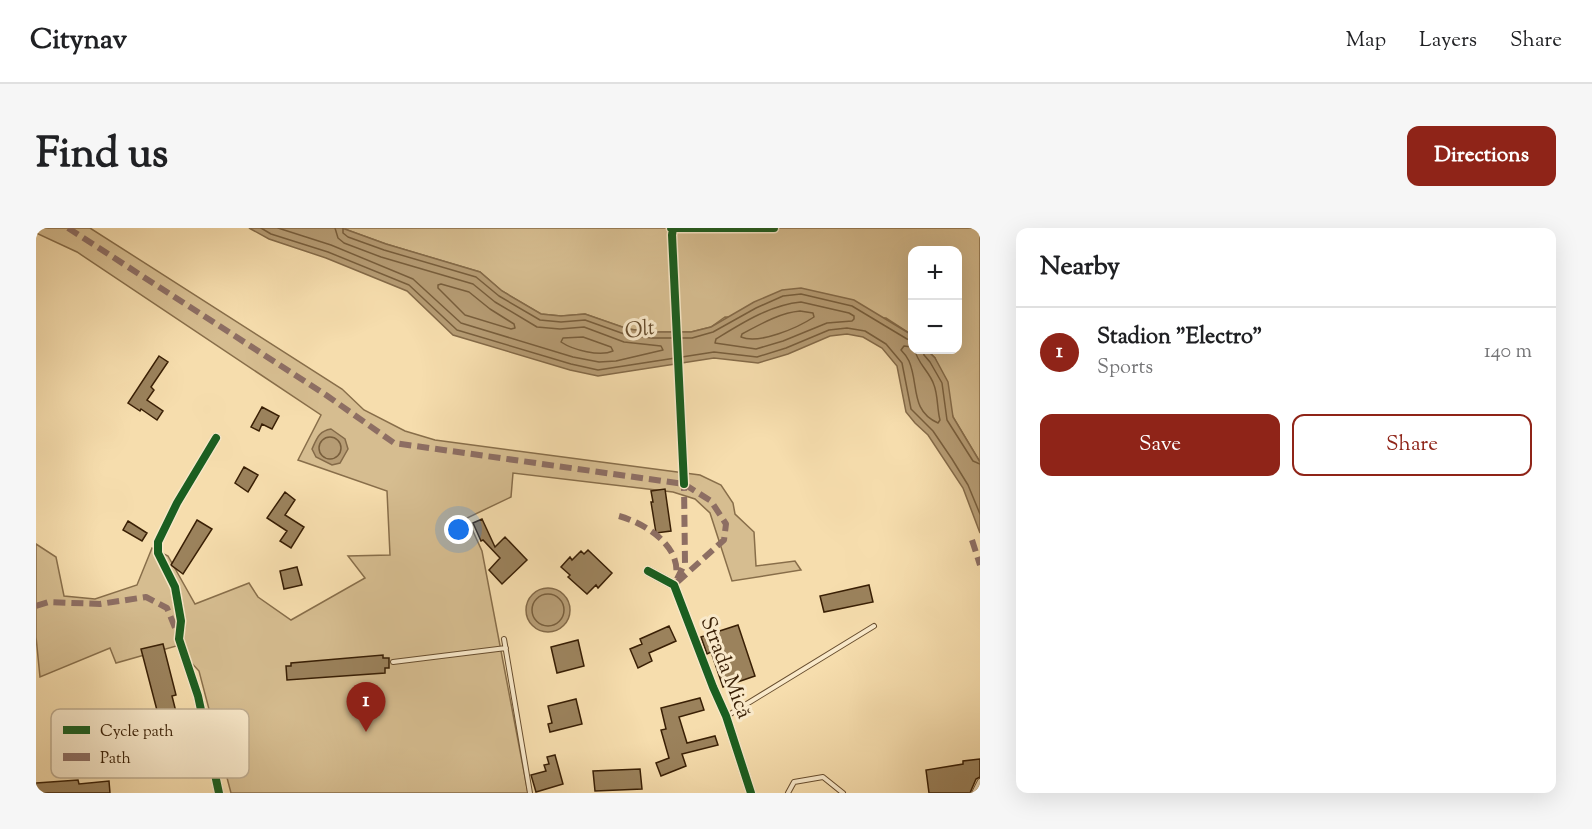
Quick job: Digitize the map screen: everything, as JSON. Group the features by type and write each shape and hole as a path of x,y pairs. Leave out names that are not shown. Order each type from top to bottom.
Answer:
{"street":[{"path":"201,709 179,639 182,621 175,587 158,553 158,542 177,503 216,438"},
{"name":"Strada Mică","path":"648,571 674,585 726,716 751,793"},
{"path":"216,778 219,793"}],"lane":[{"path":"726,716 874,626"},
{"path":"504,639 530,793"},
{"path":"393,662 506,648"},
{"path":"788,793 794,782 823,777 843,793"},
{"path":"974,793 980,781"}],"shaded area":[{"path":"36,228 90,228 342,389 364,410 405,431 435,440 700,475 721,485 733,503 735,514 754,532 756,566 795,561 801,570 732,581 710,513 695,499 673,492 513,473 511,497 467,518 482,551 528,793 231,793 227,778 249,778 249,709 209,709 199,671 176,646 116,663 110,648 40,677 36,637 36,544 56,557 64,596 95,599 137,585 152,548 168,556 195,604 249,583 258,597 291,620 365,578 348,556 390,555 387,491 298,460 321,415 77,252 36,233"},
{"path":"342,228 980,228 980,462 953,417 935,358 931,354 962,354 962,246 908,246 908,332 886,318 725,317 711,327 691,332 652,332 628,329 585,314 561,316 541,314 502,291 480,272 386,244"}],"water":[{"name":"Olt","path":"249,228 342,228 386,244 480,272 502,291 541,314 561,316 585,314 628,329 652,332 691,332 711,327 754,302 782,290 801,288 854,300 908,333 908,354 931,354 948,382 953,417 980,462 980,533 963,488 928,435 906,412 897,366 882,348 863,337 847,334 830,336 788,354 758,363 714,358 598,376 570,370 453,335 407,291 326,258 269,239"},
{"path":"331,429 345,439 348,449 340,463 332,465 316,457 312,449 321,433"},
{"path":"548,588 563,595 570,610 563,625 548,632 533,625 526,610 533,595"}],"building":[{"path":"159,356 168,362 151,387 154,390 147,400 163,411 157,420 128,403"},
{"path":"262,407 279,416 272,429 262,424 259,431 251,427"},
{"path":"244,467 258,475 248,492 235,483"},
{"path":"665,489 671,531 656,533 651,491"},
{"path":"285,492 295,500 285,515 304,527 291,548 280,541 287,531 267,518"},
{"path":"482,519 495,547 505,537 527,560 502,584 489,570 500,558 483,540 481,541 473,523"},
{"path":"197,520 212,529 183,574 171,565"},
{"path":"128,521 147,533 142,541 123,530"},
{"path":"588,550 612,573 598,588 596,585 587,594 568,577 570,575 561,567 570,557 572,560 581,551 584,554"},
{"path":"297,567 302,585 284,589 280,571"},
{"path":"869,585 873,602 824,612 820,596"},
{"path":"738,625 755,676 723,687 711,652 707,654 701,637"},
{"path":"669,626 676,641 649,653 652,661 638,668 630,649 642,644 640,639"},
{"path":"578,640 584,666 557,673 551,647"},
{"path":"163,644 176,695 172,696 175,709 157,709 141,649"},
{"path":"383,655 383,658 389,658 389,668 385,668 385,673 287,680 286,666 291,666 291,663"},
{"path":"700,698 704,710 679,717 687,743 715,736 718,745 682,754 686,766 661,776 656,763 669,758 661,730 666,729 661,708"},
{"path":"576,699 582,724 550,732 548,724 552,723 548,706"},
{"path":"555,755 563,784 536,792 531,775 546,771 544,765 549,764 547,757"},
{"path":"980,759 980,777 976,779 970,793 929,793 926,770"},
{"path":"640,769 642,789 595,791 593,771"},
{"path":"78,780 79,784 109,781 110,793 36,793 36,783"}],"marked path":[{"path":"68,228 326,395 394,443 684,484 711,501 726,524 724,540 674,585"},
{"path":"677,579 685,563 684,484"},
{"path":"619,516 649,530 667,545 676,565 676,576"},
{"path":"972,540 980,565"},
{"path":"36,606 49,602 100,604 146,597 167,608 176,630"}],"cycle path":[{"path":"671,228 774,228"},
{"path":"673,228 684,484"},
{"path":"201,709 179,639 181,621 175,587 158,553 158,542 177,503 216,438"},
{"path":"648,571 674,585 726,716 751,793"},
{"path":"216,778 219,793"}],"place":[{"name":"Stadion \"Electro\"","path":"366,732"}]}
